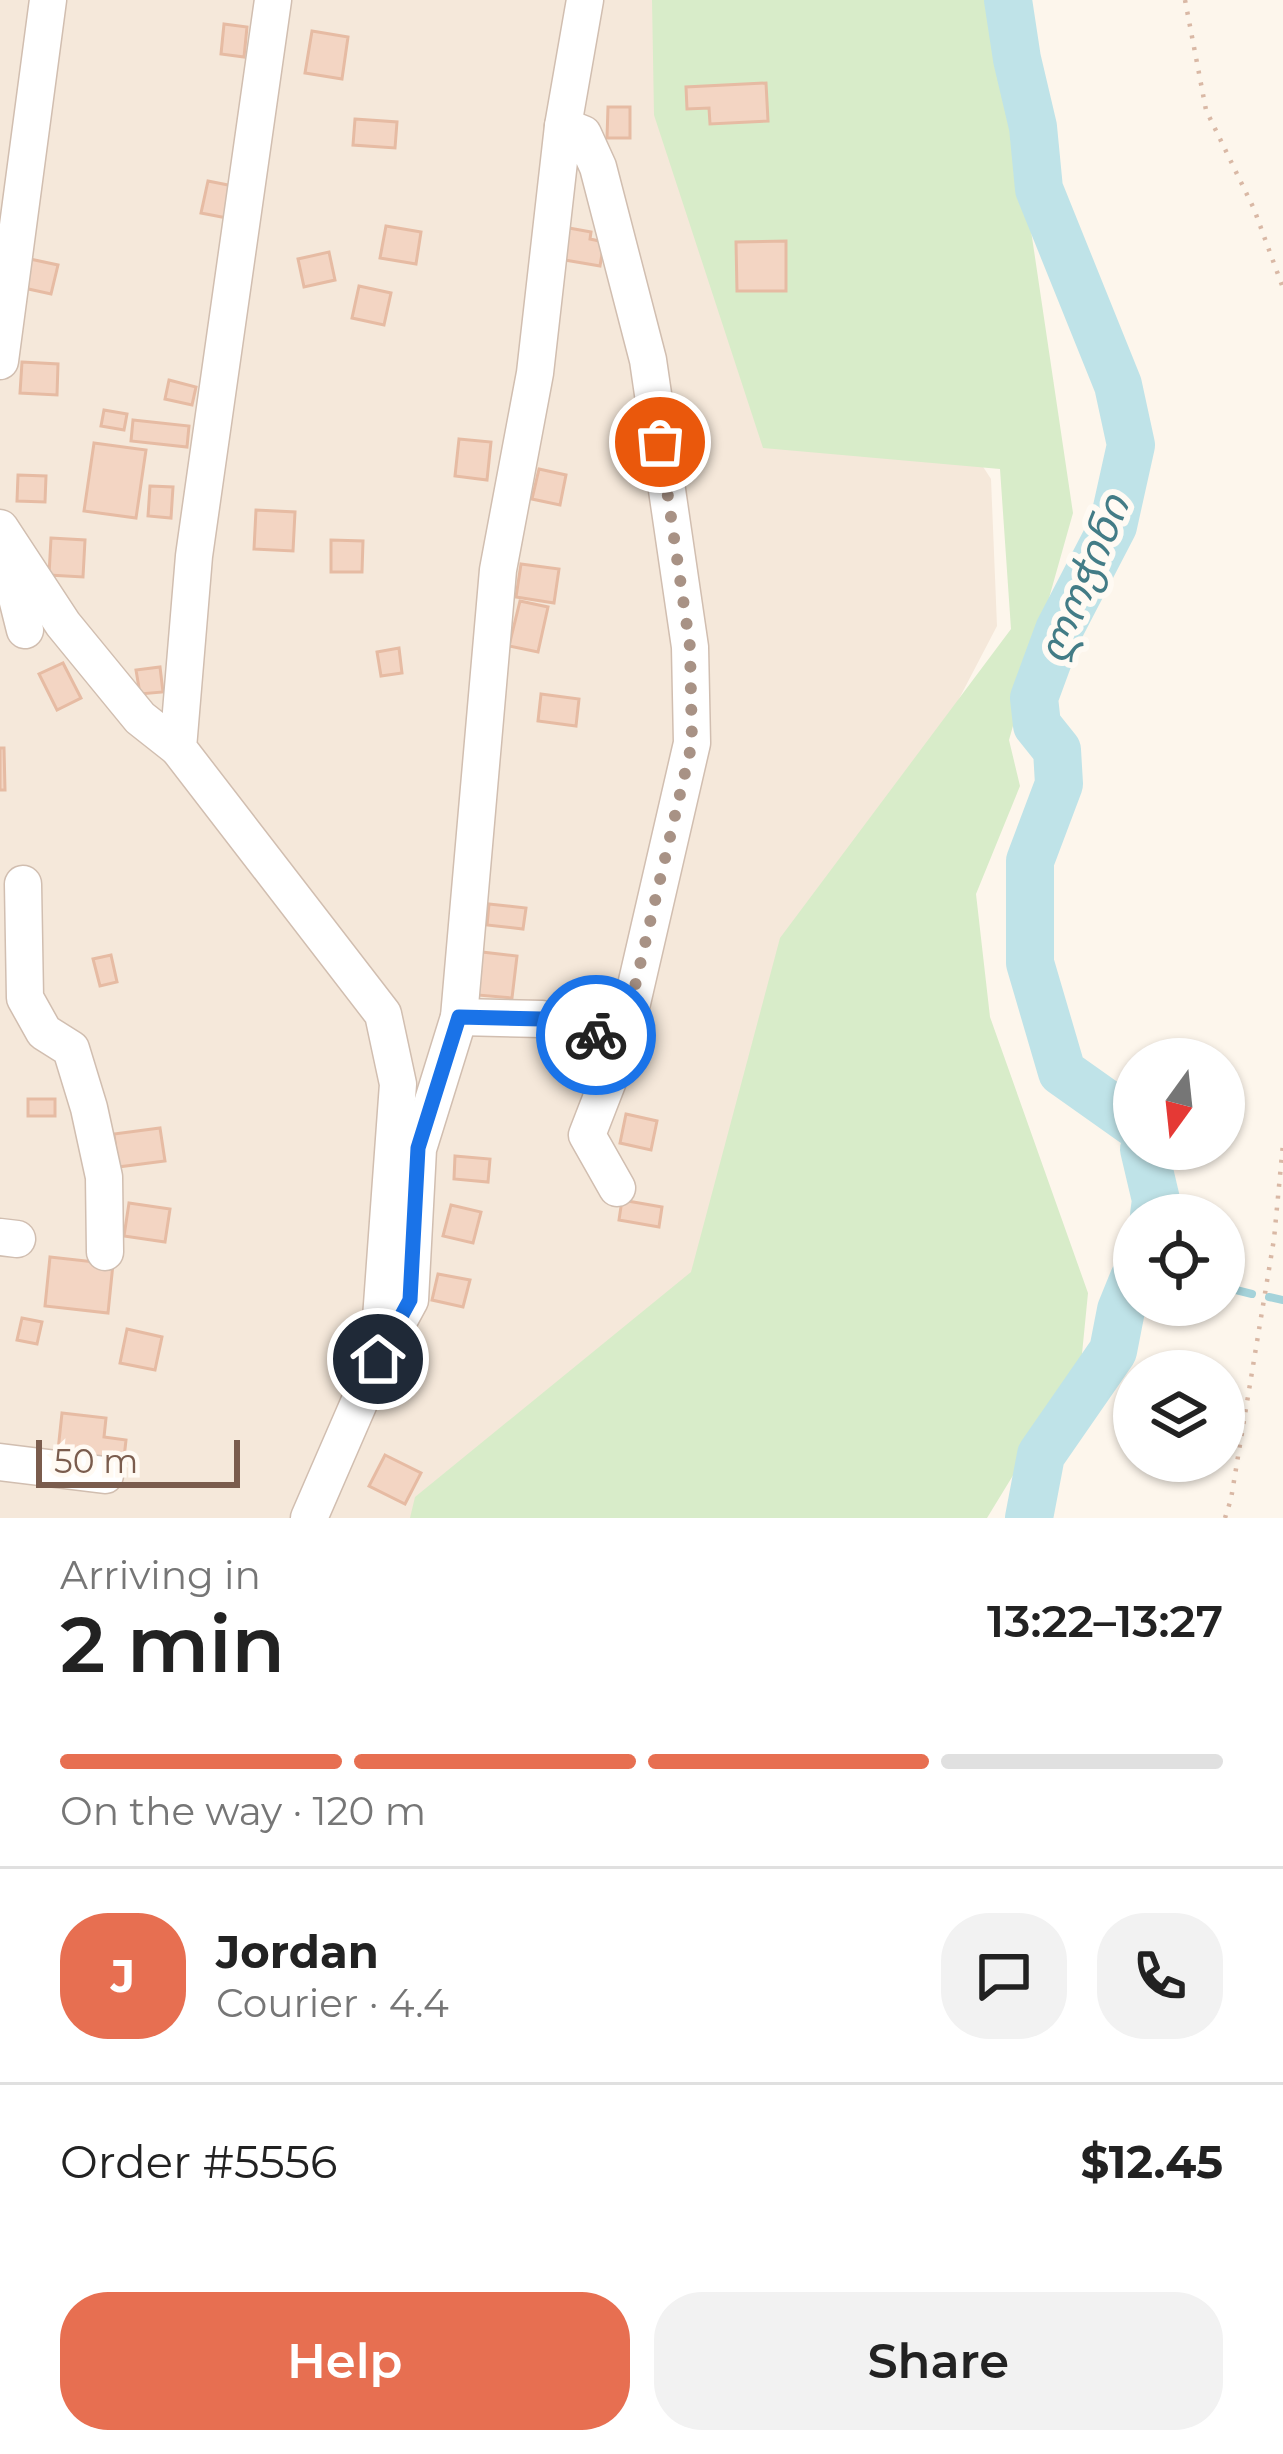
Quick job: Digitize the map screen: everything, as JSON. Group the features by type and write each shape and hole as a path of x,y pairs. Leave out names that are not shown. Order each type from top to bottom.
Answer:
{"street":[{"path":"0,361 47,0"},
{"path":"178,748 194,556 273,0"},
{"path":"309,1518 378,1359 410,1300 418,1148 459,1017 498,570 535,374 562,126 585,0"},
{"path":"562,126 583,134 598,167 648,360 690,647 692,743 622,1042 587,1135 617,1188"},
{"path":"8,540 63,624 140,718 178,748 382,1014 398,1084 378,1359"},
{"path":"8,540 25,630"},
{"path":"23,884 12,999 44,1032 71,1049 104,1177 105,1252"},
{"path":"459,1017 542,1019 622,1042"},
{"path":"0,1462 105,1474"}],"path":[{"path":"1185,0 1206,110 1255,209 1283,288"},
{"path":"1225,1518 1274,1239 1283,1144"}],"shaded area":[{"path":"0,0 802,0 874,299 991,479 997,626 829,948 784,1201 469,1518 0,1518"}],"green space":[{"path":"652,0 988,0 1025,190 1073,513 1009,740 1020,786 976,894 990,1017 1088,1293 1081,1364 987,1518 410,1518 415,1497 691,1272 780,938 1011,629 1000,469 763,448 654,115"}],"building":[{"path":"224,24 247,27 244,57 221,54"},
{"path":"312,31 348,37 342,79 305,73"},
{"path":"766,83 768,121 710,124 709,108 687,109 686,87"},
{"path":"608,107 630,107 630,138 607,138"},
{"path":"355,119 397,122 395,148 353,145"},
{"path":"208,181 238,187 232,219 201,213"},
{"path":"386,226 421,232 416,264 380,258"},
{"path":"558,226 591,232 590,239 604,242 600,266 553,258"},
{"path":"786,241 786,291 737,291 736,242"},
{"path":"329,252 335,280 304,287 298,259"},
{"path":"30,259 58,265 51,294 24,288"},
{"path":"359,286 391,293 384,325 352,318"},
{"path":"22,362 58,364 57,395 20,393"},
{"path":"169,380 196,387 192,405 165,399"},
{"path":"104,410 127,414 124,430 101,426"},
{"path":"133,420 189,426 187,447 131,441"},
{"path":"459,439 491,442 487,480 455,476"},
{"path":"94,443 146,450 136,518 84,511"},
{"path":"539,469 566,475 560,505 532,499"},
{"path":"18,475 46,476 45,502 17,501"},
{"path":"150,486 173,487 171,518 148,516"},
{"path":"256,510 295,512 293,551 254,549"},
{"path":"51,538 85,540 83,577 49,575"},
{"path":"331,540 363,541 362,572 331,572"},
{"path":"521,564 559,569 554,603 516,597"},
{"path":"520,601 548,607 538,652 509,646"},
{"path":"399,648 402,673 381,676 377,652"},
{"path":"63,663 81,698 57,710 39,674"},
{"path":"160,667 163,692 140,694 136,670"},
{"path":"541,694 579,699 576,726 538,721"},
{"path":"0,748 4,748 5,790 0,790"},
{"path":"489,904 526,908 523,929 487,925"},
{"path":"482,952 517,956 512,998 477,995"},
{"path":"111,955 117,982 100,986 93,959"},
{"path":"28,1099 55,1099 55,1116 28,1116"},
{"path":"626,1114 657,1121 651,1150 620,1143"},
{"path":"160,1128 165,1161 118,1167 114,1134"},
{"path":"455,1156 490,1159 488,1182 454,1179"},
{"path":"622,1200 662,1207 659,1227 619,1220"},
{"path":"129,1203 170,1209 165,1242 124,1236"},
{"path":"451,1205 481,1212 473,1243 443,1236"},
{"path":"50,1257 113,1264 108,1313 45,1306"},
{"path":"438,1274 470,1280 463,1307 432,1300"},
{"path":"22,1318 42,1322 37,1344 17,1340"},
{"path":"127,1329 162,1337 155,1370 120,1363"},
{"path":"62,1413 106,1418 104,1437 126,1440 123,1467 57,1460"},
{"path":"385,1455 421,1473 405,1504 369,1486"}],"waterway":[{"name":"ლოჭინი","path":"1008,0 1033,127 1039,189 1118,385 1131,445 1113,526 1059,630 1034,698 1037,725 1057,750 1059,784 1030,861 1030,963 1062,1072 1113,1108"},
{"name":"ლოჭინი","path":"1149,1170 1155,1194"},
{"path":"1245,1292 1252,1294"},
{"path":"1269,1297 1283,1300"},
{"name":"ლოჭინი","path":"1029,1518 1041,1455 1113,1351 1118,1326"}],"way so far":[{"path":"596,1035 622,1042 692,743 690,647 660,442"}],"route":[{"path":"378,1359 410,1300 418,1148 459,1017 542,1019 596,1035"}]}
